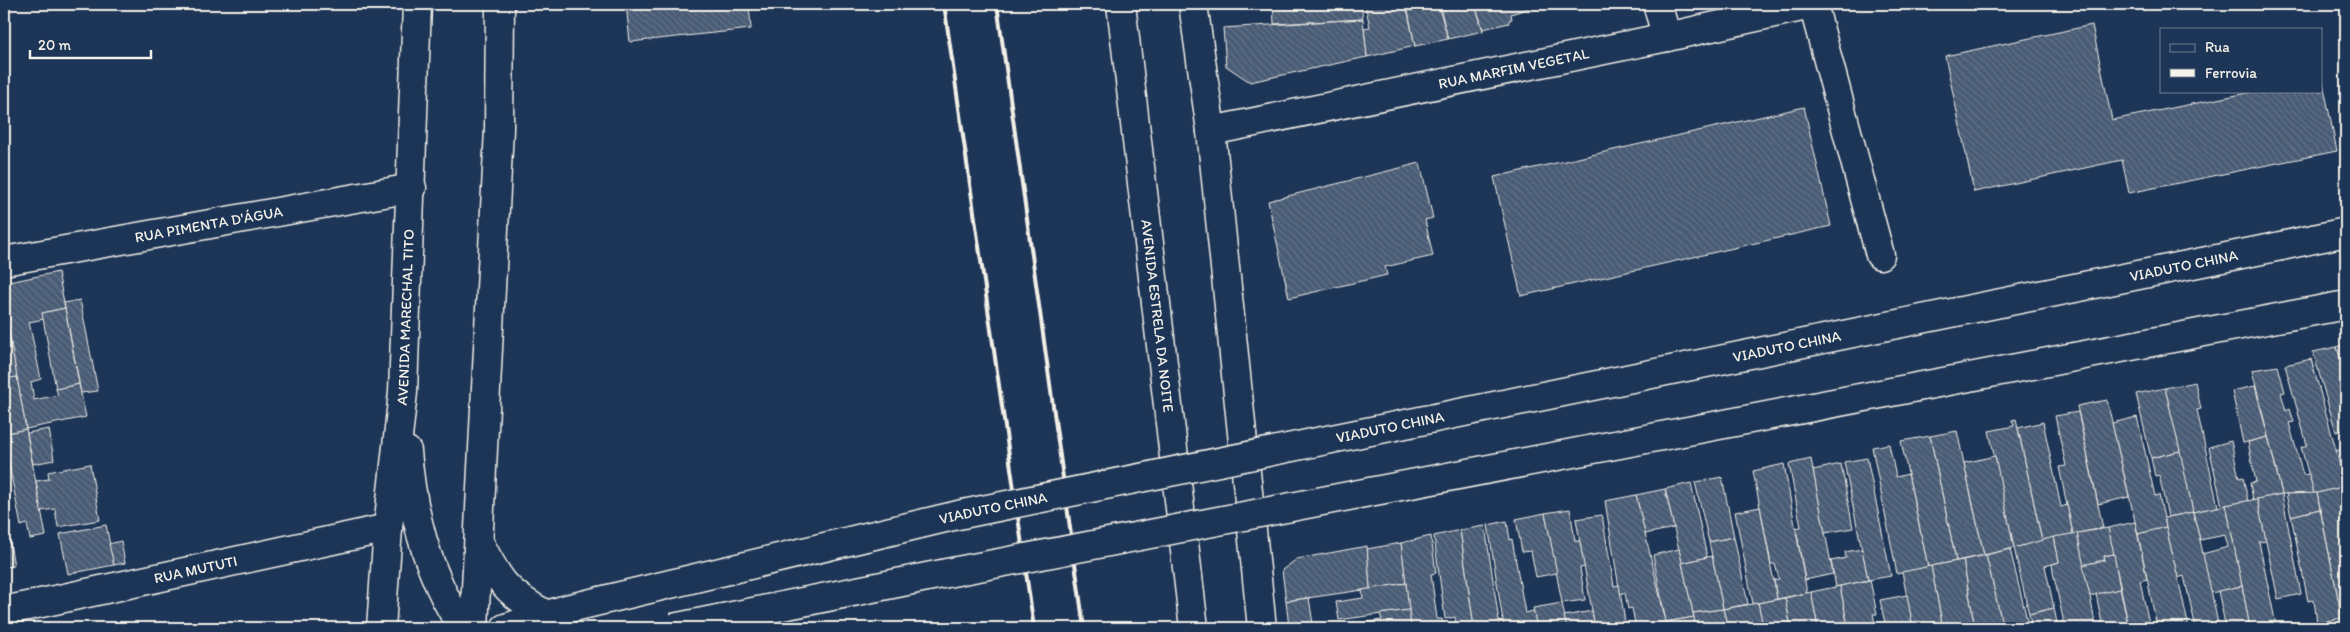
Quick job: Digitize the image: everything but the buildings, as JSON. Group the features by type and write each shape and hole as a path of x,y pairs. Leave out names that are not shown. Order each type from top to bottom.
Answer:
{"street":[{"name":"AVENIDA MARECHAL TITO","path":"381,628 388,528 403,392 412,188 417,4"},
{"path":"474,628 499,129 500,4"},
{"name":"AVENIDA ESTRELA DA NOITE","path":"1121,4 1194,628"},
{"path":"1193,4 1211,131 1262,628"},
{"path":"1657,4 1667,37"},
{"path":"1814,4 1880,255"},
{"name":"RUA MARFIM VEGETAL","path":"1211,131 1667,37 1814,4"},
{"name":"RUA PIMENTA D'ÁGUA","path":"4,261 412,188"},
{"name":"VIADUTO CHINA","path":"505,628 556,612 958,515 2346,232"},
{"path":"673,628 952,572 2346,306"},
{"path":"403,392 408,466 416,513 428,559 448,606 463,628"},
{"name":"RUA MUTUTI","path":"4,611 388,528"},
{"path":"479,541 495,574 521,601 556,612"}],"railway":[{"path":"944,4 1034,628"},
{"path":"997,4 1084,628"}]}
